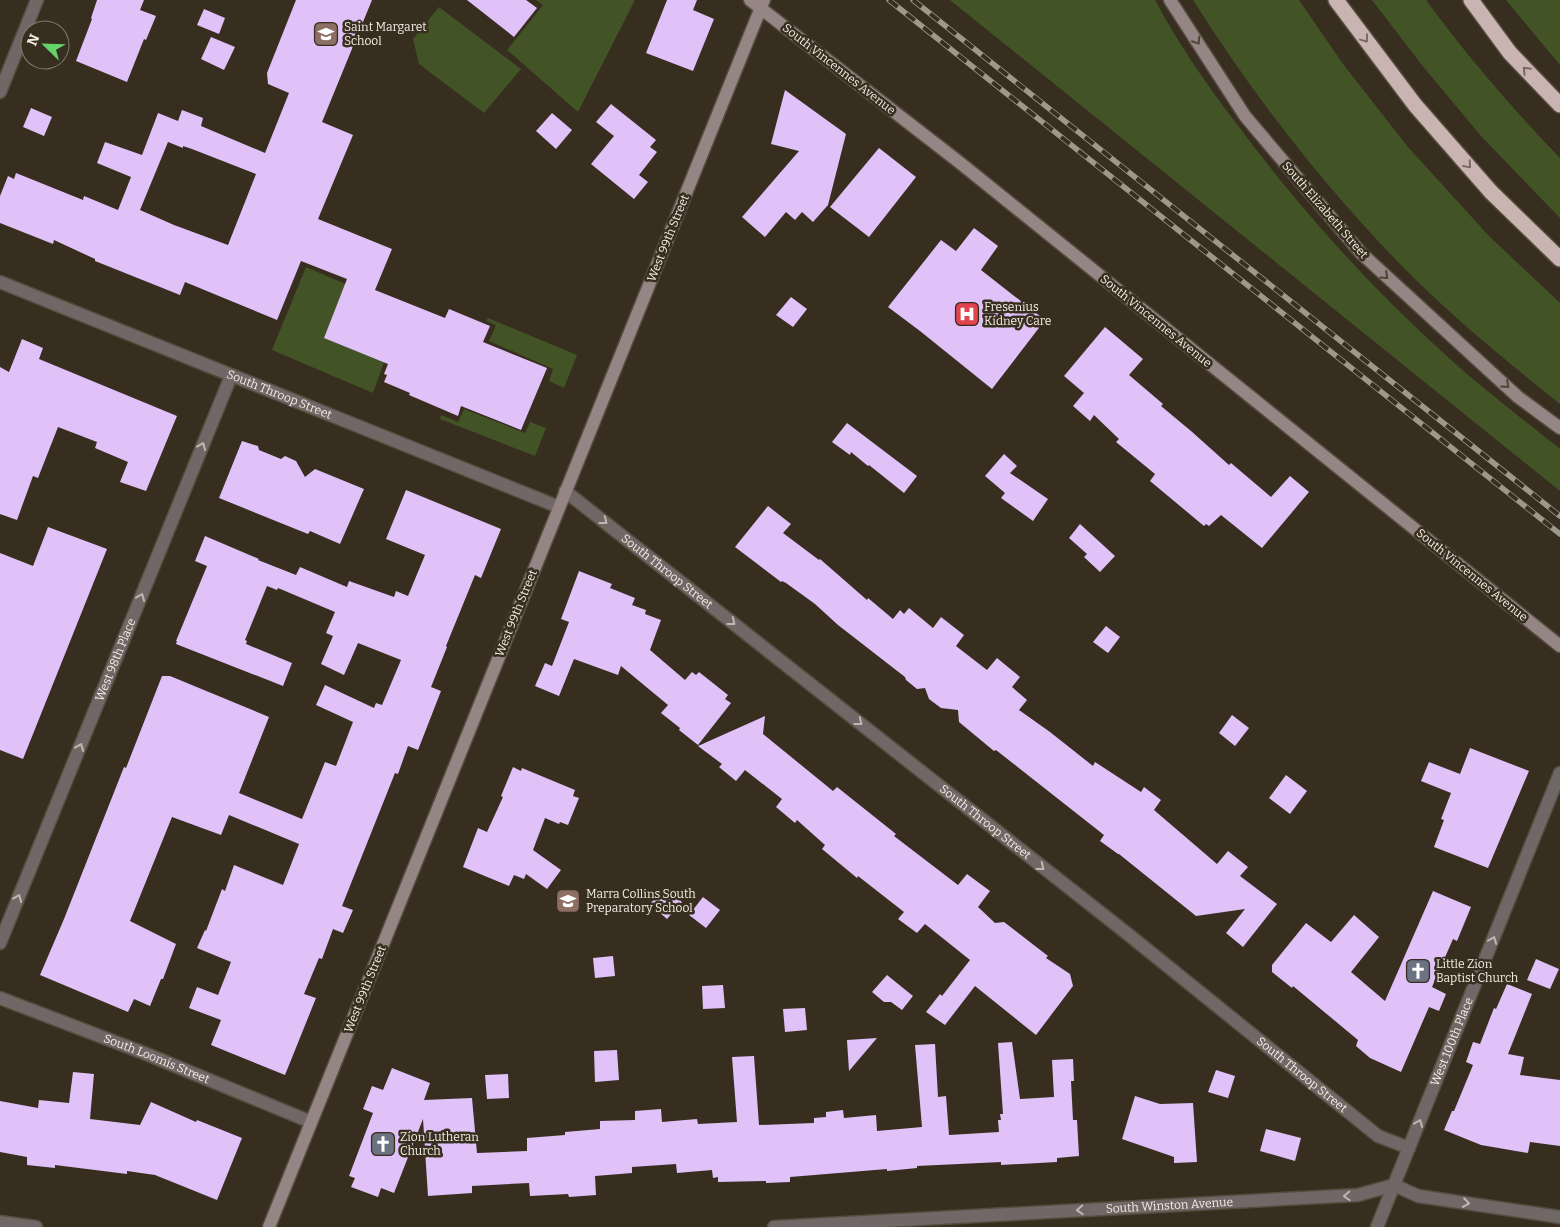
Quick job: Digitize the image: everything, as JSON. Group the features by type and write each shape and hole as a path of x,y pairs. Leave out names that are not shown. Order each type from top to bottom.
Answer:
{"highway":[{"path":"1336,0 1421,112 1491,192 1560,259"},
{"path":"1471,0 1510,53 1560,105"}],"street":[{"path":"0,92 37,0"},
{"name":"South Vincennes Avenue","path":"750,0 762,4 1560,646"},
{"name":"South Elizabeth Street","path":"1170,0 1245,116 1361,254 1518,397 1560,428"},
{"name":"West 99th Street","path":"268,1227 762,4"},
{"name":"South Throop Street","path":"0,282 559,507"},
{"name":"West 98th Place","path":"0,943 231,376"},
{"name":"South Throop Street","path":"565,491 1129,936 1378,1136 1409,1148"},
{"name":"West 100th Place","path":"1377,1227 1560,773"},
{"name":"South Loomis Street","path":"0,998 311,1122"},
{"path":"1394,1185 1418,1196 1560,1217"},
{"name":"South Winston Avenue","path":"774,1227 1358,1195 1394,1185"},
{"path":"0,1222 36,1227"}],"green space":[{"path":"536,0 635,0 578,112 507,50 543,5"},
{"path":"950,0 1155,0 1183,48 1225,108 1260,155 1336,246 1391,303 1449,358 1560,449 1560,491"},
{"path":"1193,0 1299,0 1343,64 1408,147 1489,236 1560,303 1560,404 1458,319 1420,284 1372,234 1316,171 1290,138 1240,70"},
{"path":"1372,0 1426,0 1490,81 1560,158 1560,218 1481,136 1421,64"},
{"path":"1506,0 1560,0 1560,65"},
{"path":"439,7 521,69 484,113 419,64 413,39"},
{"path":"306,267 403,309 373,393 272,350"},
{"path":"488,318 577,355 564,388 549,381 553,369 489,341 496,325 486,321"},
{"path":"464,409 525,433 530,422 546,428 535,456 440,419 441,415 458,422"}],"building":[{"path":"97,0 144,0 140,10 156,16 146,40 144,39 127,82 76,61"},
{"path":"296,0 372,0 322,122 353,135 318,219 392,249 375,290 445,318 449,309 490,326 483,342 547,368 521,430 461,406 458,416 409,395 410,393 384,382 387,375 384,374 388,364 324,338 347,279 301,261 277,320 185,282 180,295 95,261 95,259 54,240 53,244 0,223 0,196 8,176 14,179 16,173 83,200 84,196 118,210 131,177 97,163 105,142 142,155 158,113 178,121 182,110 203,118 201,126 265,153 289,93 268,84 267,73","holes":["168,142 183,148 183,146 192,149 256,174 228,245 140,210"]},
{"path":"467,0 526,0 537,8 514,37"},
{"path":"667,0 697,0 693,10 714,19 693,71 646,53"},
{"path":"204,9 225,18 219,34 197,25"},
{"path":"211,37 235,47 224,70 201,59"},
{"path":"785,90 846,134 828,205 813,222 802,212 795,220 786,212 765,237 742,217 799,151 771,144"},
{"path":"611,104 656,140 650,147 657,152 639,175 648,182 634,199 591,164 614,136 596,122"},
{"path":"31,108 52,117 44,136 23,127"},
{"path":"552,113 572,130 556,149 536,131"},
{"path":"879,148 916,177 869,237 830,207"},
{"name":"Fresenius Kidney Care","path":"974,228 998,246 981,270 1045,320 992,389 888,307 941,240 956,251"},
{"path":"791,297 807,309 793,327 776,315"},
{"path":"1105,327 1143,359 1129,375 1163,404 1161,406 1229,465 1231,463 1271,497 1290,476 1309,492 1262,548 1221,515 1209,526 1206,524 1204,526 1150,481 1155,474 1116,442 1119,439 1094,415 1090,421 1073,406 1084,393 1064,376"},
{"path":"22,339 43,348 39,359 177,416 146,491 120,482 128,462 95,448 97,442 58,427 38,478 33,476 17,520 0,514 0,367 9,372"},
{"path":"847,423 917,476 904,493 851,452 850,455 832,442"},
{"path":"242,441 258,446 259,450 281,459 285,456 296,461 305,477 315,469 364,489 340,544 310,531 308,534 219,498"},
{"path":"1004,454 1017,466 1010,473 1048,499 1033,521 1001,498 1005,493 985,476"},
{"path":"406,490 501,529 481,578 475,575 446,646 431,687 441,691 418,750 408,746 398,774 395,773 342,906 353,910 343,933 333,929 322,959 319,958 304,994 316,998 285,1075 211,1045 221,1020 189,1008 197,987 218,995 231,962 197,948 206,931 222,889 225,891 234,865 283,885 299,844 229,815 221,835 172,817 130,921 176,944 163,979 161,979 150,1006 134,999 128,1012 40,975 162,676 170,676 269,717 239,793 302,819 325,762 336,766 353,722 316,705 325,685 374,708 376,703 382,705 401,660 358,643 344,675 321,664 333,636 326,633 335,612 278,588 277,590 267,586 245,640 247,641 246,644 292,663 283,686 176,644 207,566 195,561 205,536 296,575 300,567 347,587 349,581 394,597 396,591 408,596 425,555 386,539"},
{"path":"768,506 791,524 783,533 820,559 867,600 868,598 893,619 900,610 904,614 909,608 933,628 941,617 964,635 956,646 987,670 997,658 1020,677 1012,687 1027,700 1019,710 1093,766 1095,762 1141,792 1144,787 1161,800 1154,810 1217,864 1228,851 1248,867 1240,876 1277,904 1243,947 1226,933 1245,909 1196,916 1100,841 1104,835 959,722 958,710 941,708 929,699 925,688 917,689 905,677 838,625 815,604 786,583 781,582 735,547"},
{"path":"1080,524 1115,556 1100,572 1084,557 1087,554 1069,538"},
{"path":"48,527 107,549 23,759 0,750 0,553 33,566"},
{"path":"579,571 612,584 610,588 635,598 632,605 646,610 645,614 661,620 650,650 685,680 692,672 696,675 699,672 728,695 725,699 731,703 698,745 661,713 668,705 621,666 618,675 574,659 559,696 535,686 545,663 552,666 569,622 561,619"},
{"path":"1106,626 1120,637 1108,653 1093,642"},
{"path":"1232,715 1249,728 1235,746 1219,733"},
{"path":"765,716 763,734 833,791 837,787 896,834 894,836 958,885 967,874 990,891 978,907 995,923 1004,922 1048,956 1046,958 1070,974 1073,986 1036,1035 975,986 945,1025 926,1012 940,994 942,996 970,960 925,924 917,933 898,919 904,912 858,876 857,878 822,849 825,845 797,820 795,823 776,807 782,799 745,770 736,781 719,767 722,764 698,746"},
{"path":"1470,748 1529,771 1488,868 1434,847 1444,820 1441,819 1451,793 1421,781 1429,762 1460,774"},
{"path":"513,767 521,771 522,768 575,790 573,796 579,798 568,825 560,822 559,824 545,818 533,850 561,870 547,889 526,874 524,879 514,875 509,886 463,867 478,828 487,832 503,797 501,796"},
{"path":"1286,775 1307,791 1290,814 1269,798"},
{"path":"664,887 682,902 667,919 650,904"},
{"path":"1433,891 1471,907 1457,941 1453,939 1432,987 1446,994 1439,1011 1429,1007 1401,1072 1370,1058 1356,1046 1358,1040 1293,986 1292,988 1272,972 1272,965 1306,923 1331,942 1354,915 1379,937 1351,972 1385,1001"},
{"path":"703,897 720,910 706,928 689,915"},
{"path":"613,956 615,976 595,978 593,958"},
{"path":"1536,959 1559,969 1550,989 1527,980"},
{"path":"887,975 913,996 902,1010 891,1002 884,1002 872,992"},
{"path":"1507,984 1532,994 1508,1054 1524,1057 1520,1075 1560,1080 1560,1146 1530,1142 1528,1153 1481,1145 1444,1130 1473,1065 1466,1062 1473,1042 1480,1044 1494,1008 1496,1009"},
{"path":"723,985 725,1008 703,1009 702,986"},
{"path":"805,1008 807,1030 785,1032 783,1009"},
{"path":"877,1038 849,1071 847,1040"},
{"path":"1012,1042 1020,1099 1054,1097 1052,1060 1073,1059 1074,1081 1071,1081 1073,1120 1077,1120 1079,1156 1057,1158 1057,1162 1001,1165 1001,1162 917,1166 917,1168 887,1171 887,1169 790,1177 790,1182 766,1183 766,1181 718,1182 718,1177 713,1178 712,1170 677,1173 676,1164 632,1167 632,1173 595,1176 596,1195 569,1197 568,1194 530,1196 529,1183 472,1186 472,1193 428,1196 423,1119 394,1193 381,1188 378,1197 351,1187 355,1178 349,1176 373,1113 363,1109 372,1086 383,1090 392,1068 430,1083 424,1100 472,1098 477,1153 527,1151 527,1138 565,1135 565,1132 600,1129 600,1121 635,1120 635,1111 661,1109 662,1122 697,1119 698,1124 737,1122 732,1057 754,1056 759,1125 814,1123 814,1118 826,1117 826,1112 843,1110 844,1118 876,1115 877,1131 922,1127 915,1045 935,1044 938,1097 946,1096 949,1135 999,1132 998,1120 1001,1120 1000,1114 1003,1114 998,1043"},
{"path":"617,1050 619,1080 595,1082 594,1051"},
{"path":"1216,1070 1235,1076 1228,1098 1208,1092"},
{"path":"73,1072 94,1074 90,1119 140,1125 151,1102 196,1122 197,1120 242,1138 217,1200 155,1175 127,1171 127,1174 55,1165 55,1168 27,1165 27,1157 0,1152 0,1101 38,1108 39,1100 69,1103"},
{"path":"508,1074 509,1098 487,1099 485,1075"},
{"path":"1135,1096 1160,1104 1193,1103 1197,1162 1174,1163 1174,1157 1122,1139"},
{"path":"1266,1129 1301,1138 1295,1161 1260,1151"}],"railway":[{"path":"889,0 1560,534"},
{"path":"913,0 1560,516"}],"place":[{"name":"Saint Margaret School","path":"326,34"},
{"name":"Fresenius Kidney Care","path":"967,314"},
{"name":"Marra Collins South Preparatory School","path":"568,901"},
{"name":"Little Zion Baptist Church","path":"1418,971"},
{"name":"Zion Lutheran Church","path":"383,1144"}]}
